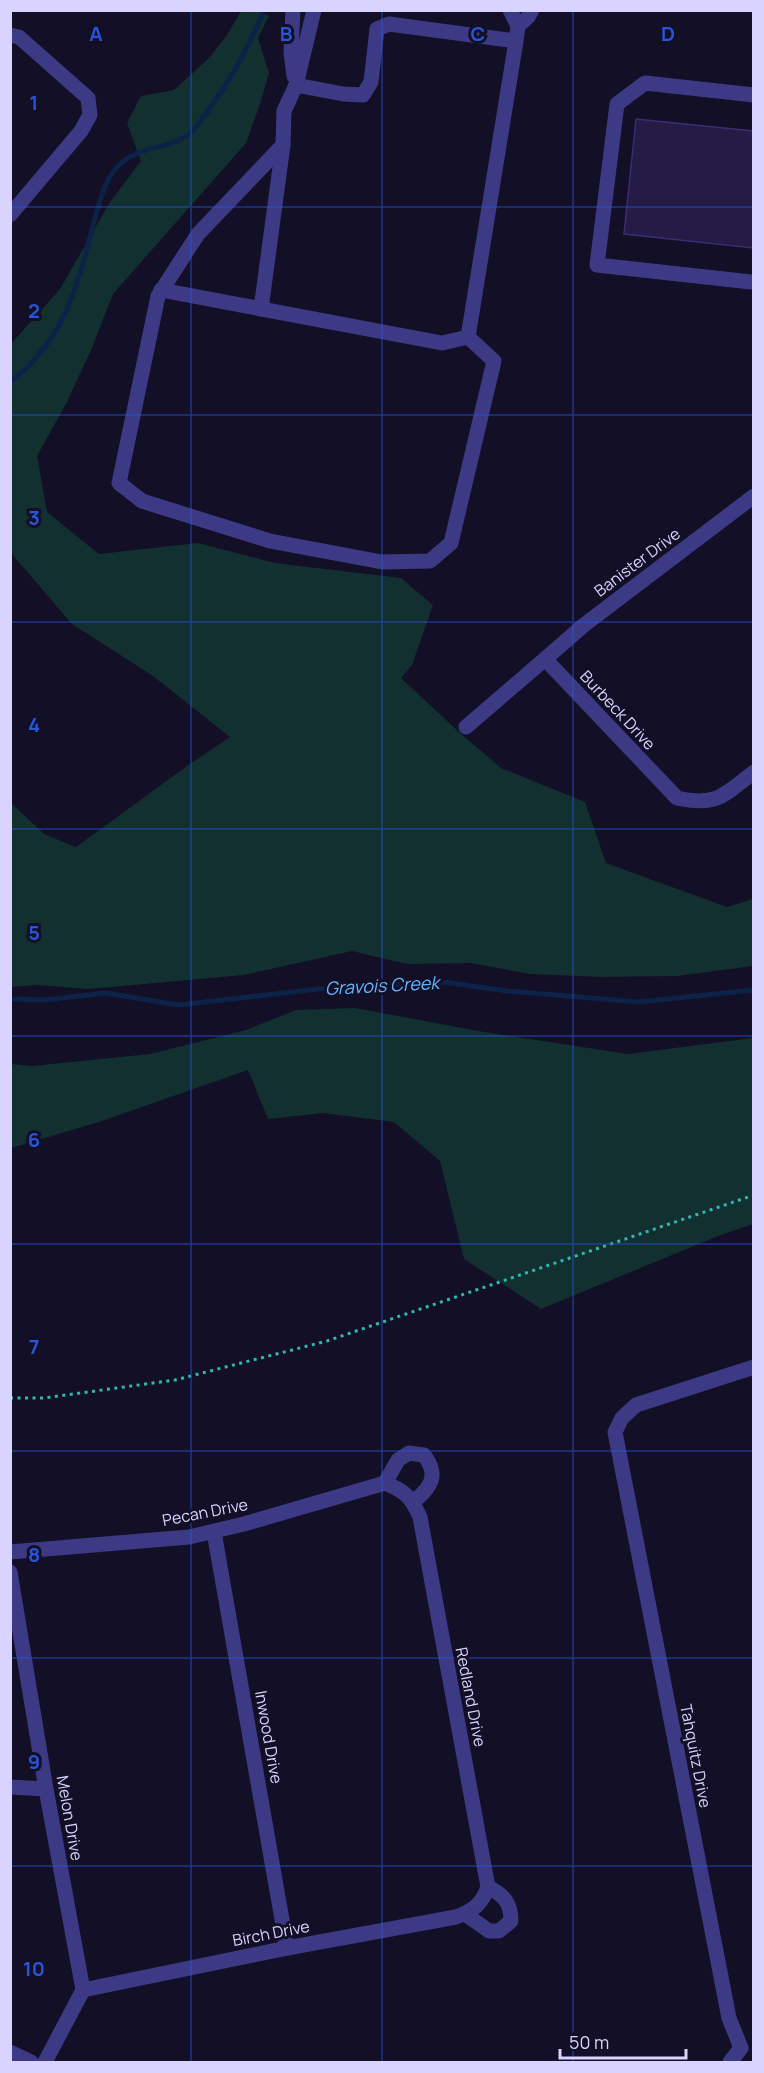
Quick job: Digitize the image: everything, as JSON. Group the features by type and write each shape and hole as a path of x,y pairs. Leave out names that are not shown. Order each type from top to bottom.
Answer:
{"street":[{"path":"293,10 291,52 296,85"},
{"path":"261,309 283,145 284,111 296,85 314,10"},
{"path":"510,10 517,34"},
{"path":"468,337 517,34 532,10"},
{"path":"296,85 343,94 363,95 371,82 378,28 389,24 517,34"},
{"path":"10,215 81,131 90,115 88,98 15,36"},
{"path":"751,282 597,265 617,104 645,83 753,95"},
{"path":"283,145 198,234 158,296 119,483 142,501 259,537 382,562 430,561 451,543 494,361 468,337"},
{"path":"161,290 442,343 468,337"},
{"name":"Banister Drive","path":"545,659 584,625 753,496"},
{"path":"466,727 545,659"},
{"name":"Burbeck Drive","path":"545,659 676,798 695,802 718,799 753,772"},
{"name":"Tahquitz Drive","path":"747,2047 729,2018 615,1432 622,1418 636,1405 753,1367"},
{"path":"385,1483 399,1460 409,1453 424,1455 432,1466 432,1481 413,1502"},
{"name":"Redland Drive","path":"385,1483 401,1489 413,1502 420,1517 486,1893"},
{"name":"Pecan Drive","path":"10,1552 189,1537 214,1532 385,1483"},
{"name":"Inwood Drive","path":"214,1532 288,1948"},
{"name":"Melon Drive","path":"10,1572 46,1789 83,1990"},
{"path":"10,1787 46,1789"},
{"path":"465,1914 489,1931 499,1931 511,1921 511,1909 500,1893 486,1893"},
{"name":"Birch Drive","path":"83,1990 288,1948 456,1917 473,1911 486,1893"},
{"path":"45,2062 83,1990"},
{"path":"730,2062 747,2047"},
{"path":"10,2052 31,2062"}],"path":[{"path":"10,1398 44,1398 175,1380 327,1341 753,1195"}],"green space":[{"path":"241,11 258,11 269,16 258,38 269,73 246,143 113,294 66,404 37,456 47,512 99,554 198,543 275,563 401,578 433,605 412,665 401,678 501,768 585,802 606,863 727,907 753,899 753,966 677,976 600,977 530,974 471,963 407,964 352,951 244,975 89,989 35,985 11,987 11,803 44,834 76,847 230,737 153,676 72,624 11,553 10,345 60,289 110,202 141,161 127,123 141,96 174,90 209,58 227,35"},
{"path":"355,1008 484,1032 628,1054 753,1038 753,1224 718,1236 541,1309 464,1259 440,1161 394,1122 323,1113 268,1119 248,1070 99,1122 11,1148 11,1064 32,1066 150,1054 246,1030 296,1010"}],"building":[{"path":"636,119 753,131 753,248 624,234"}],"waterway":[{"path":"10,382 42,351 64,315 79,276 101,198 112,173 126,159 135,154 174,142 192,132 213,105 231,76 262,15"},
{"name":"Gravois Creek","path":"10,999 45,1000 105,993 179,1005 318,989 443,982 508,991 638,1002 754,990"}]}
